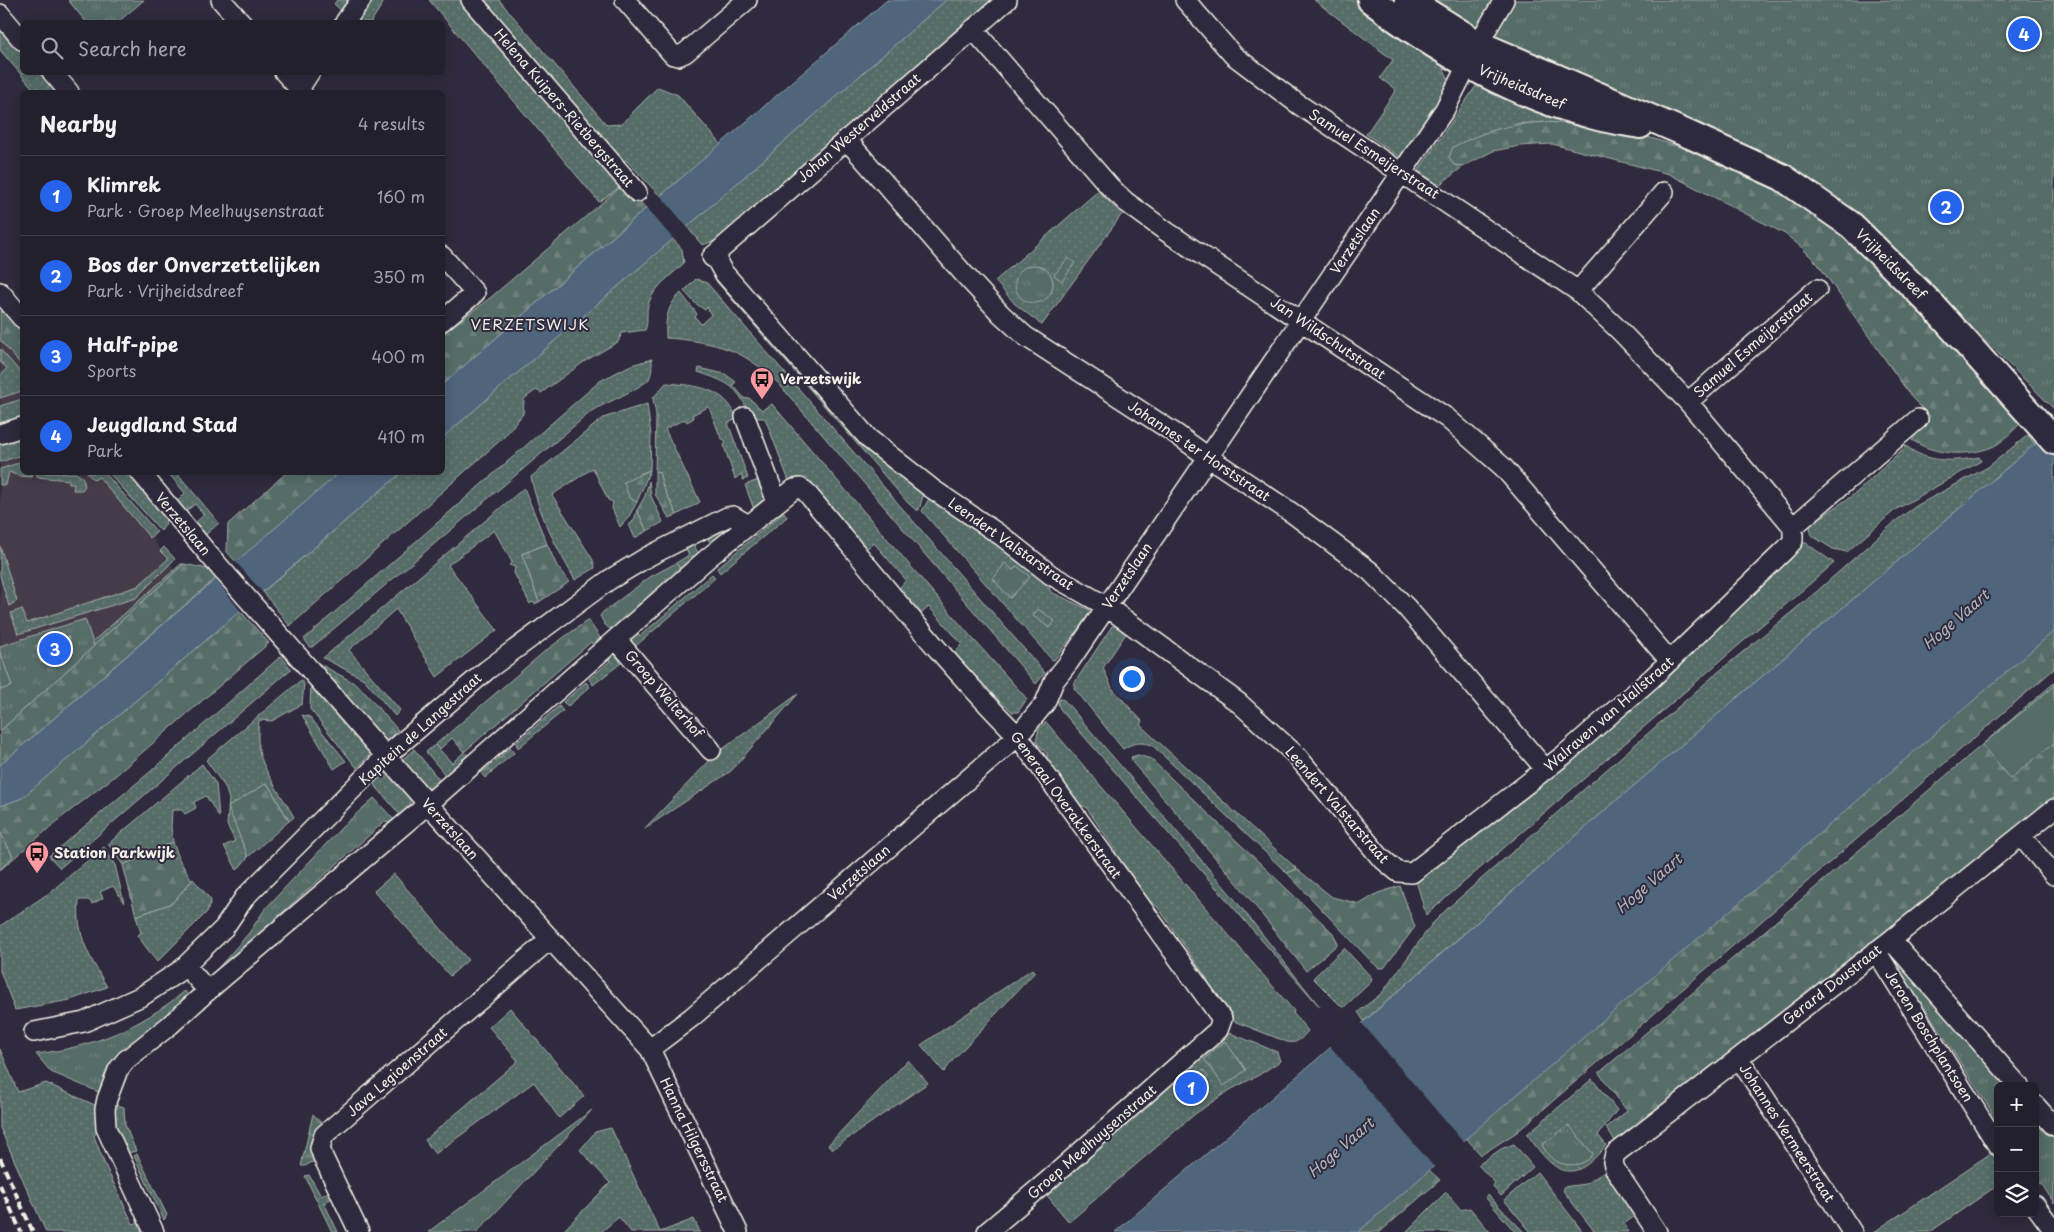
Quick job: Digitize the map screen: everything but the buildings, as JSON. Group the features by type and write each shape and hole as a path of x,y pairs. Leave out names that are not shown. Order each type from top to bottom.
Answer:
{"main road":[{"name":"Vrijheidsdreef","path":"1371,0 1396,19 1473,55 1690,135 1782,177 1852,225 1934,307 2054,441"},
{"name":"Vrijheidsdreef","path":"1408,0 1473,55"}],"street":[{"path":"221,0 239,20"},
{"path":"346,20 361,0"},
{"name":"Helena Kuipers-Rietbergstraat","path":"471,0 637,192"},
{"path":"625,0 672,55 678,56 686,53 747,0"},
{"name":"Johan Westerveldstraat","path":"715,254 1007,0"},
{"name":"Samuel Esmeijerstraat","path":"1184,0 1233,55 1298,104 1578,291 1620,330 1688,402 1793,527"},
{"name":"Verzetslaan","path":"142,475 210,556 428,804 650,1049 700,1010 1018,736 1045,703 1054,681 1069,662 1445,109 1504,0"},
{"path":"0,14 20,38"},
{"name":"Jan Wildschutstraat","path":"973,29 1110,187 1126,202 1167,232 1447,418 1503,467 1670,661"},
{"path":"55,75 67,90"},
{"path":"286,75 298,90"},
{"path":"300,90 308,75"},
{"name":"Johannes ter Horststraat","path":"846,139 962,274 1025,336 1176,434 1208,458 1292,513 1370,571 1406,607 1546,770"},
{"path":"1578,291 1664,192"},
{"name":"Leendert Valstarstraat","path":"715,254 723,272 869,439 931,488 1010,542 1051,575 1106,606 1239,703 1297,756 1380,857 1398,872"},
{"path":"445,259 475,293 445,318"},
{"name":"Samuel Esmeijerstraat","path":"1688,402 1817,289"},
{"path":"0,292 20,316"},
{"path":"154,1232 106,1128 106,1099 118,1070 126,1060 170,1025 428,804 709,557 783,498 745,417"},
{"path":"1793,527 1918,419"},
{"path":"0,434 20,428"},
{"name":"Generaal Overakkerstraat","path":"783,498 800,488 805,491 908,613 996,714 1018,736 1222,1018 1218,1030"},
{"name":"Kapitein de Langestraat","path":"34,1032 84,1022 114,1009 158,986 186,966 224,928 244,897 386,756 487,670 590,594 649,556 727,516 733,516 748,525"},
{"name":"Walraven van Hallstraat","path":"1398,872 1412,873 1546,770 1670,661 1785,550 1792,541 1793,527"},
{"path":"691,534 709,557"},
{"name":"Groep Welterhof","path":"616,639 711,750"},
{"name":"Gerard Doustraat","path":"1657,1232 1615,1169 1613,1162 1615,1154 1884,945 2054,809"},
{"path":"2020,836 2054,875"},
{"name":"Java Legioenstraat","path":"359,1232 323,1157 320,1148 324,1135 550,939"},
{"name":"Jeroen Boschplantsoen","path":"1884,945 2015,1082"},
{"name":"Jeroen Boschplantsoen","path":"1884,945 1994,1139"},
{"path":"186,966 208,991"},
{"name":"Groep Meelhuysenstraat","path":"987,1232 1218,1030"},
{"name":"Hanna Hilgersstraat","path":"650,1049 736,1232"},
{"name":"Johannes Vermeerstraat","path":"1739,1058 1852,1232"},
{"path":"2039,1109 2054,1126"},
{"path":"2039,1210 2054,1231"}],"shaded area":[{"path":"0,325 20,349 20,475 109,475 186,587 0,752"}],"green space":[{"path":"68,0 144,0 120,20 84,20"},
{"path":"337,0 385,0 372,20 352,20 334,4"},
{"path":"429,0 499,0 607,125 621,124 658,87 678,95 721,144 660,196 626,160 613,172 624,184 599,202"},
{"path":"946,0 991,0 717,240 702,245 687,227"},
{"path":"1314,0 1363,0 1439,58 1448,78 1435,111 1402,159 1366,134 1396,90 1380,78 1393,60"},
{"path":"1425,0 2054,0 2054,409 1887,243 1595,87 1454,18"},
{"path":"0,27 20,51 20,73 0,50"},
{"path":"21,75 41,75 54,90 34,90"},
{"path":"1478,83 1579,125 1547,122 1516,124 1454,165 1464,166 1439,185 1418,171"},
{"path":"1547,122 1622,129 1754,170 1798,193 1922,306 2020,424 1996,445 1972,452 1951,453 1930,449 1912,440 1930,416 1913,399 1817,263 1785,234 1669,174 1552,144 1520,146 1493,151 1464,166 1454,165 1449,157 1453,147 1487,132 1521,124"},
{"path":"624,184 646,208 445,382 445,332 490,298"},
{"path":"1098,191 1122,214 1042,325 1015,304 995,281"},
{"path":"673,239 682,249 684,263 652,296 648,306 645,330 622,333 618,342 585,361 541,393 536,390 524,399 523,414 504,437 290,626 263,592 399,475 445,475 445,435"},
{"path":"1068,258 1075,263 1062,281 1054,275"},
{"path":"1034,265 1048,270 1053,284 1048,298 1034,303 1020,298 1015,284 1020,270"},
{"path":"721,277 924,492 919,510 916,510 908,503 716,281"},
{"path":"696,279 707,283 1045,673 1036,684 778,383 755,363 741,355 721,347 699,342 666,338 668,313 681,293 697,314 695,317 701,324 711,315 707,307 705,310 695,303 684,291"},
{"path":"5,311 20,330 20,364 0,340 0,312"},
{"path":"0,349 20,372 20,392 0,398 0,376 7,368 0,362"},
{"path":"652,359 651,374 646,382 593,410 311,648 304,639 600,381 631,365"},
{"path":"699,368 725,374 736,382 733,385 745,399 749,398 762,410 772,404 966,631 1027,699 1018,712 1012,712 1005,705 1001,710 953,653 962,644 929,607 918,616 898,590 906,580 874,543 863,551 802,480 798,478 789,481 765,418 751,418 742,399 732,387 718,379 698,372"},
{"path":"666,383 688,385 709,390 726,401 737,419 728,423 748,478 743,480 741,474 735,479 724,446 726,441 721,438 708,405 708,407 692,415 694,418 687,422 685,419 665,429 700,502 677,515 663,487 659,472 655,471 656,415 653,398"},
{"path":"20,400 20,420 0,427 0,406"},
{"path":"647,404 651,435 650,470 639,474 631,499 637,502 628,518 620,527 612,508 613,502 608,500 593,468 552,495 593,560 595,568 575,580 543,517 531,477 603,418"},
{"path":"2028,435 2035,444 1610,806 1364,1021 1358,1012 1382,993 1432,924 1447,909 1717,673 1815,593 1897,520 1916,506 1988,467"},
{"path":"20,436 20,456 0,462 0,442"},
{"path":"1906,446 1923,456 1941,460 1979,457 1981,461 1895,510 1847,552 1833,549 1811,535 1810,525 1856,493"},
{"path":"20,463 20,475 32,475 32,477 19,476 9,472 6,485 0,485 0,469"},
{"path":"650,470 637,502 629,497 624,482"},
{"path":"655,471 659,472 663,487 677,515 669,518 655,494"},
{"path":"37,475 79,475 83,478 85,486 82,490 73,490 74,484 69,484 69,480 37,477"},
{"path":"89,475 107,475 157,532 150,538 99,477 94,480"},
{"path":"111,475 132,475 153,497 166,519 161,531"},
{"path":"170,475 179,475 219,523 204,536 195,523 204,515 195,504 186,511 177,502 185,493"},
{"path":"284,475 337,475 236,562 227,552 228,524"},
{"path":"761,479 766,501 755,512 745,485"},
{"path":"649,481 651,496 663,522 647,531 637,510 645,496"},
{"path":"524,488 547,544 522,554 539,602 535,604 532,602 530,604 514,573 515,567 509,565 512,562 494,530 448,565 497,630 437,677 396,609 349,650 400,710 395,716 364,679 323,658"},
{"path":"931,495 1051,584 1049,588 1051,592 1092,611 1054,660 922,511"},
{"path":"637,510 647,531 635,538 629,525 634,520"},
{"path":"784,512 787,517 720,573 717,568"},
{"path":"729,523 733,525 733,530 713,544 709,541 708,534"},
{"path":"1802,543 1806,543 1834,563 1426,915 1415,877 1529,792 1612,725 1702,644"},
{"path":"547,544 557,566 569,582 539,602 522,554"},
{"path":"693,544 699,554 684,574 676,563 689,555 685,546"},
{"path":"0,546 17,601 9,606 0,576"},
{"path":"164,547 175,559 136,598 18,634 11,613 22,609 27,623 138,586 168,559 160,551"},
{"path":"676,563 684,574 614,632 605,625 600,616 603,612 650,577"},
{"path":"1005,563 1013,570 1017,566 1030,577 1010,598 993,579"},
{"path":"181,564 184,564 94,646 92,642"},
{"path":"184,564 208,569 215,579 0,765 0,731"},
{"path":"712,574 715,578 631,650 625,639 636,630 640,636"},
{"path":"1038,609 1055,621 1050,628 1033,616"},
{"path":"240,611 269,643 115,776 61,818 0,870 13,856 0,832 0,806 22,798"},
{"path":"85,619 94,646 0,731 0,646"},
{"path":"588,620 603,642 596,649 591,642 464,752 452,738 440,749 435,745 545,651"},
{"path":"1112,626 1120,627 1127,632 1103,668 1112,688 1142,721 1140,725 1297,869 1287,873 1152,745 1137,743 1123,749 1074,688 1075,682"},
{"path":"2054,630 2054,669 1517,1132 1481,1155 1466,1138"},
{"path":"68,636 74,652 41,663 35,646"},
{"path":"0,652 12,686 0,690"},
{"path":"611,652 615,653 621,663 593,685 589,679 610,661 608,654"},
{"path":"281,656 291,669 60,868 49,856 150,772"},
{"path":"318,663 358,685 398,730 386,741 381,739 316,665"},
{"path":"301,680 304,684 302,704 272,721 259,720 258,729 258,746 263,763 294,817 289,821 267,783 229,807 248,857 237,870 224,846 235,841 227,825 229,799 225,787 206,760"},
{"path":"311,680 368,748 371,754 357,768 310,709"},
{"path":"586,682 590,687 568,706 563,702"},
{"path":"2054,683 2054,802 1615,1141 1606,1128 1627,1111 1599,1073"},
{"path":"2054,686 2054,743 2010,779 1982,745"},
{"path":"798,694 731,771 644,829 716,754"},
{"path":"1060,699 1064,700 1072,709 1232,896 1320,1007 1060,709 1058,702"},
{"path":"559,706 563,711 518,748 516,743"},
{"path":"302,715 310,717 346,761 334,769"},
{"path":"1046,722 1294,1011 1293,1013 1308,1031 1301,1039 1296,1042 1287,1042 1231,1020 1206,987 1208,980 1157,906 1148,905 1114,859 1116,851 1086,807 1075,803 1044,758 1048,755 1036,741 1039,729"},
{"path":"435,745 452,763 464,752 470,757 447,777 426,752"},
{"path":"510,748 514,753 485,778 481,773"},
{"path":"414,749 441,782 432,788 426,789 400,762"},
{"path":"1138,755 1151,759 1333,933 1338,944 1306,971 1238,884 1133,763 1131,757"},
{"path":"202,764 216,784 219,817 206,796 194,802 196,808 185,814 182,810 172,810 171,827 173,842 123,865 108,844"},
{"path":"386,772 391,775 410,798 410,807 401,816 373,783"},
{"path":"267,783 289,821 248,857 228,807"},
{"path":"374,798 395,821 391,823 384,822 265,928 263,935 222,972 218,968 249,933 265,909 344,825"},
{"path":"0,832 13,856 0,870"},
{"path":"173,842 180,861 192,880 172,903 136,916 123,865"},
{"path":"104,847 115,865 124,903 113,886 100,892 103,898 92,904 89,900 79,900 79,913 85,945 107,987 70,1000 15,1010 0,971 0,926 49,893"},
{"path":"1297,869 1332,897 1360,904 1378,893 1400,886 1415,927 1384,968 1379,968 1371,961 1287,873"},
{"path":"394,874 468,960 450,976 374,891"},
{"path":"193,879 211,900 207,912 157,962 137,935 141,933 136,916 172,903"},
{"path":"1344,948 1372,978 1371,982 1343,1008 1313,978"},
{"path":"1894,954 2005,1082 1994,1082 1994,1123 1988,1115 1992,1112 1926,1009 1921,1012 1890,955"},
{"path":"1032,969 1035,972 944,1072 921,1045"},
{"path":"185,991 190,998 104,1077 101,1093 51,1072 36,1054 97,1041 115,1034 168,1004"},
{"path":"510,1008 584,1096 559,1118 534,1082 435,1154 425,1140 518,1061 489,1027"},
{"path":"1230,1033 1277,1052 1280,1061 1259,1075 1228,1091 1195,1114 1069,1222 1045,1193 1046,1191"},
{"path":"1225,1041 1246,1070 1224,1086 1204,1059"},
{"path":"0,1049 18,1092 46,1083 99,1107 100,1127 94,1136 105,1165 133,1224 140,1222 144,1232 46,1232 0,1128"},
{"path":"908,1060 928,1083 833,1149 828,1145"},
{"path":"1203,1070 1208,1076 1198,1085 1205,1093 1190,1105 1178,1090"},
{"path":"1592,1079 1617,1110 1598,1135 1606,1145 1594,1159 1573,1171 1564,1170 1554,1166 1536,1147 1527,1134"},
{"path":"113,1104 124,1107 125,1125 136,1151 128,1153 115,1133"},
{"path":"592,1110 477,1232 428,1232"},
{"path":"313,1114 324,1126 312,1139 312,1149 318,1159 305,1166 301,1166"},
{"path":"2039,1120 2054,1137 2054,1203 2041,1183 2039,1184"},
{"path":"1569,1125 1593,1154 1586,1161 1570,1165 1554,1160 1542,1145"},
{"path":"611,1128 660,1232 631,1232 619,1217 601,1232 562,1232 610,1183 580,1150 595,1132"},
{"path":"1514,1144 1533,1167 1501,1196 1493,1187 1495,1183 1478,1165 1501,1149"},
{"path":"1994,1151 1994,1188 1930,1232 1874,1232"},
{"path":"137,1154 167,1215 164,1220 134,1156"},
{"path":"1429,1170 1440,1180 1380,1232 1358,1232"},
{"path":"1606,1171 1635,1216 1624,1224 1629,1232 1595,1232 1564,1192 1563,1187 1585,1184"},
{"path":"1537,1172 1583,1232 1531,1232 1504,1200"},
{"path":"309,1175 321,1196 332,1190 335,1196 324,1203 338,1232 332,1232 305,1176"},
{"path":"1446,1192 1461,1210 1470,1208 1490,1232 1406,1232"},
{"path":"1488,1195 1524,1232 1515,1232 1485,1197"},
{"path":"694,1219 700,1232 660,1232"}],"water":[{"path":"887,0 946,0 445,435 445,382"},
{"name":"Hoge Vaart","path":"2054,434 2054,631 1358,1232 1115,1232 1330,1048 1359,1026 1610,806 2035,444"},
{"path":"337,475 399,475 22,798 0,806 0,765"}],"pier":[{"path":"659,194 689,229 675,241 645,206"},
{"path":"234,560 264,594 242,613 214,577"},
{"path":"1360,1021 1464,1143 1435,1168 1329,1045"}],"railway":[{"path":"0,1158 33,1232"},
{"path":"0,1185 21,1232"}],"place":[{"name":"Jeugdland Stad","path":"2024,34"},
{"name":"Bos der Onverzettelijken","path":"1946,207"},
{"name":"Verzetswijk","path":"762,400"},
{"name":"Half-pipe","path":"55,649"},
{"name":"Station Parkwijk","path":"37,874"},
{"name":"Klimrek","path":"1191,1088"}],"district":[{"name":"VERZETSWIJK","path":"530,325"}]}
